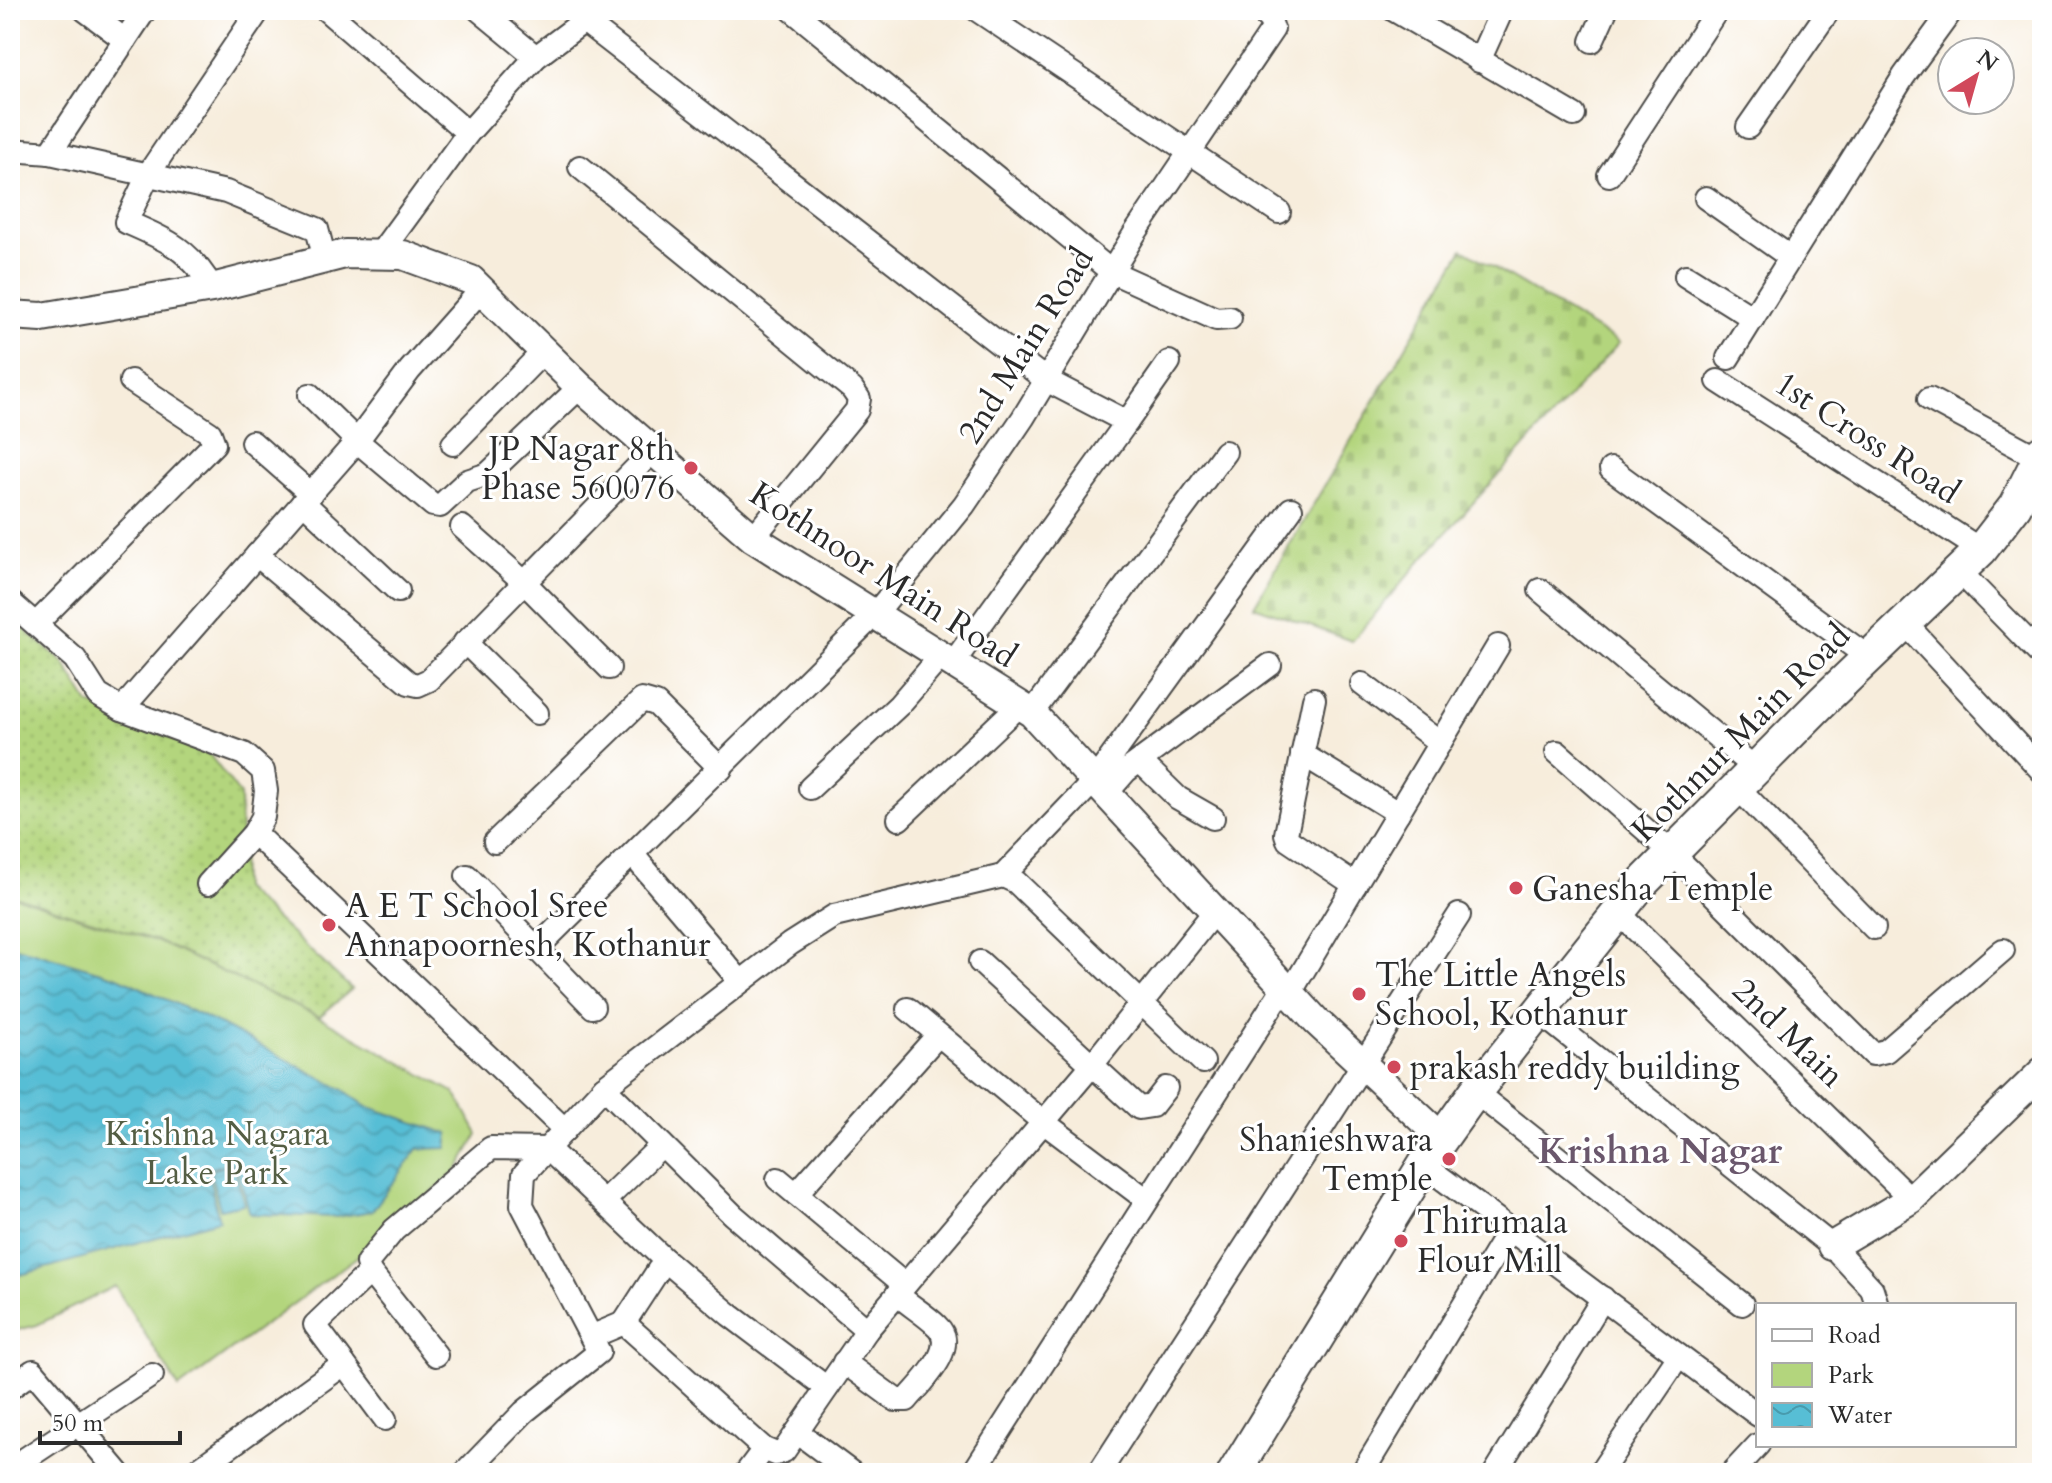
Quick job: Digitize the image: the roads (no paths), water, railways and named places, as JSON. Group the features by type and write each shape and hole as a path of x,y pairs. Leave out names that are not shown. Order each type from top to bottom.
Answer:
{"main road":[{"name":"Kothnur Main Road","path":"1234,1473 1424,1165 1475,1092 1539,1012 1672,853 1868,657 1971,562 2015,506 2039,467"}],"street":[{"path":"85,10 125,40"},
{"path":"50,153 145,10"},
{"path":"212,288 199,266 179,246 126,222 149,173 259,10"},
{"path":"326,10 468,133"},
{"path":"479,10 536,57"},
{"path":"792,10 1112,272 1216,319 1230,318"},
{"path":"977,10 1279,212"},
{"name":"2nd Main Road","path":"536,949 876,613 964,505 1189,153 1273,29 1270,20 1260,10"},
{"path":"1394,10 1574,115"},
{"path":"1479,61 1502,10"},
{"path":"1592,41 1606,10"},
{"path":"1609,175 1717,10"},
{"path":"1748,127 1829,10"},
{"path":"1728,358 1904,76 1952,10"},
{"path":"379,255 468,133 536,57 588,15 1046,380 1127,422"},
{"path":"10,150 50,153 226,192 317,229 325,259"},
{"path":"580,167 852,389 859,399 857,410 753,538"},
{"path":"1706,198 1790,257"},
{"name":"Kothnoor Main Road","path":"10,315 42,317 212,288 345,254 403,255 471,280 580,387 753,538 1026,709 1287,990 1442,1138"},
{"path":"1686,276 1753,318"},
{"path":"122,709 357,441 410,370 481,290"},
{"path":"453,444 544,351"},
{"path":"810,788 947,659 1169,362"},
{"path":"36,624 214,444 210,433 131,381"},
{"name":"1st Cross Road","path":"1718,381 1971,562 2042,656"},
{"path":"310,395 357,441 433,505 440,506 467,481 488,474 580,387"},
{"path":"1929,399 2039,467"},
{"path":"252,442 398,591"},
{"path":"257,555 409,683 418,685 429,680 652,452"},
{"path":"899,819 1026,709 1225,452"},
{"path":"1611,469 1868,657"},
{"path":"1100,788 1291,509"},
{"path":"462,527 523,581 609,668"},
{"path":"1540,590 1747,779 1874,928"},
{"path":"10,602 75,659 98,695 122,709 244,754 263,771 266,791 263,817 254,833 208,884"},
{"path":"1904,622 2042,771"},
{"path":"465,642 537,713"},
{"path":"973,1473 1147,1200 1355,885 1498,646"},
{"path":"465,1473 524,1412 599,1352 522,1205 524,1174 541,1148 565,1130 604,1087 740,981 834,916 1003,876 1100,788 1270,665"},
{"path":"1362,684 1440,743"},
{"path":"1314,699 1286,824 1288,840 1355,885"},
{"path":"495,842 642,700 656,704 721,769"},
{"path":"1557,752 1672,853 1873,1054 1886,1051 2003,950"},
{"path":"1302,754 1398,813"},
{"path":"1140,761 1178,798 1213,818"},
{"path":"254,833 565,1130"},
{"path":"633,855 740,981"},
{"path":"467,876 593,1007"},
{"path":"1003,876 1016,882 1203,1062"},
{"path":"624,1323 764,1449 776,1454 784,1451 867,1330 1092,1065 1214,912"},
{"name":"2nd Main","path":"1619,913 1911,1199"},
{"path":"1099,1473 1459,915"},
{"path":"980,962 1139,1108 1152,1106 1166,1088"},
{"path":"908,1009 1042,1121 1147,1200"},
{"path":"1539,1012 1832,1246 1872,1289 1876,1303"},
{"path":"796,1194 938,1035"},
{"path":"1832,1246 1911,1199 2042,1072"},
{"path":"604,1087 733,1215 867,1330"},
{"path":"1475,1092 1742,1304"},
{"path":"605,1200 662,1145"},
{"path":"436,1355 370,1272 369,1259 394,1230 491,1148 541,1148 605,1200 665,1260 730,1315 827,1388"},
{"path":"1424,1165 1756,1414"},
{"path":"778,1179 901,1290 939,1328 946,1340 944,1350 921,1383 902,1402 844,1362"},
{"path":"1362,1473 1510,1229"},
{"path":"593,1336 624,1323 665,1260"},
{"path":"370,1272 315,1325 385,1419"},
{"path":"1495,1473 1603,1298"},
{"path":"1600,1473 1679,1356"},
{"path":"193,1473 344,1364"},
{"path":"10,1388 33,1371 119,1473"},
{"path":"10,1469 152,1375"},
{"path":"797,1432 852,1473"},
{"path":"1732,1473 1756,1447"},
{"path":"746,1473 764,1449"}],"water":[{"path":"10,945 118,977 217,1023 344,1090 366,1106 449,1134 447,1148 418,1149 372,1211 336,1217 250,1214 235,1162 207,1169 219,1220 10,1278"},
{"path":"233,1163 244,1204 220,1209 210,1171"}],"place":[{"name":"JP Nagar 8th Phase 560076","path":"691,468"},
{"name":"Ganesha Temple","path":"1516,888"},
{"name":"A E T School Sree Annapoornesh, Kothanur","path":"329,925"},
{"name":"The Little Angels School, Kothanur","path":"1359,994"},
{"name":"prakash reddy building","path":"1394,1067"},
{"name":"Shanieshwara Temple","path":"1449,1159"},
{"name":"Thirumala Flour Mill","path":"1401,1241"}],"district":[{"name":"Krishna Nagar","path":"1660,1150"}],"park label":[{"name":"Krishna Nagara Lake Park","path":"217,1152"}]}
